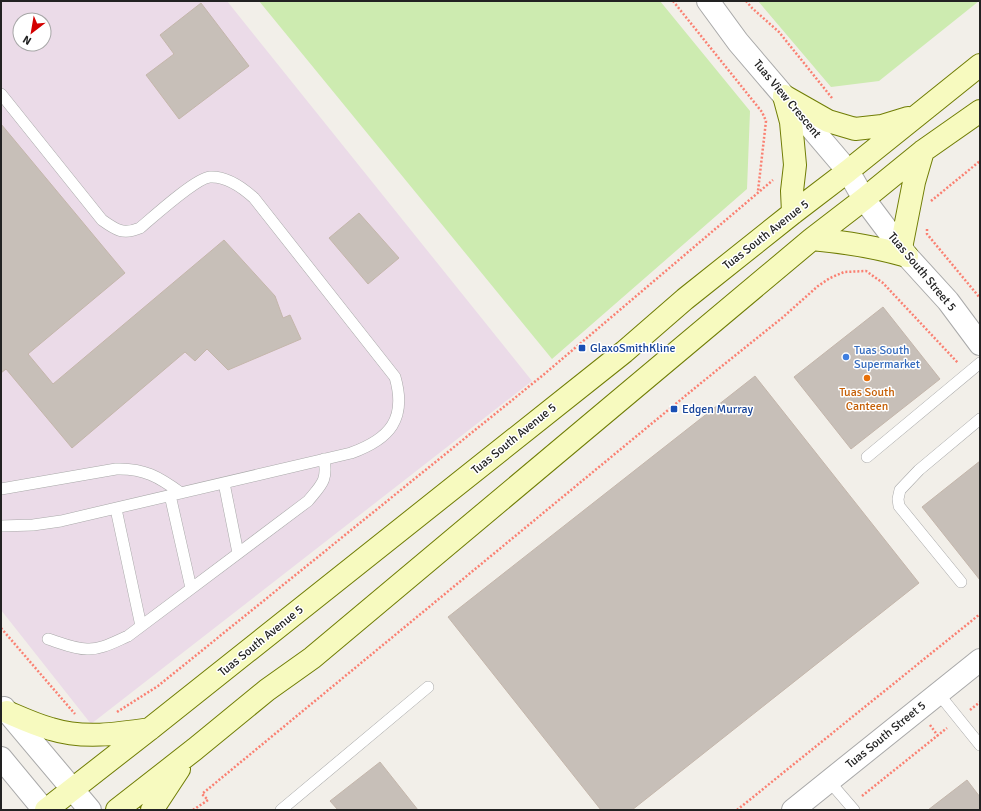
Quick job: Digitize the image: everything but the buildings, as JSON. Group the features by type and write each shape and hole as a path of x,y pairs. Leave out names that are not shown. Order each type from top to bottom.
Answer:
{"main road":[{"name":"Tuas South Avenue 5","path":"45,810 73,790 618,357 685,300 980,65"},
{"path":"784,96 828,121 855,129 882,126 918,115"},
{"path":"784,96 790,122 795,165 792,191 793,213"},
{"path":"117,810 267,690 312,658 812,239 923,151 980,111"},
{"path":"812,239 904,252 914,182 923,151"},
{"path":"4,708 50,729 72,733 101,735 151,728"},
{"path":"152,810 195,749"}],"street":[{"name":"Tuas View Crescent","path":"708,1 738,42 848,171 864,199"},
{"name":"Tuas South Street 5","path":"864,199 904,252 948,301 980,344"},
{"name":"Tuas South Street 5","path":"793,810 980,660"},
{"path":"4,708 90,810"},
{"path":"1,758 45,810"}],"lane":[{"path":"1,94 102,220 121,231 131,232 140,228 198,181 210,177 227,180 244,189 254,198 395,377 399,390 400,403 396,421 385,435 374,444 360,450 61,521 33,525 1,526"},
{"path":"867,457 980,364"},
{"path":"961,582 899,506 898,500 900,490 919,470 980,419"},
{"path":"48,639 72,647 89,650 128,636 308,501 324,481 326,469 324,459"},
{"path":"1,490 116,469 130,468 146,472 164,480 176,494 192,588"},
{"path":"224,483 238,553"},
{"path":"116,509 141,626"},
{"path":"281,810 428,686"},
{"path":"938,693 980,744"},
{"path":"829,781 852,808"}],"path":[{"path":"673,1 762,112 766,121 758,192"},
{"path":"746,1 779,32 828,92 834,102"},
{"path":"929,206 931,201 980,161"},
{"path":"117,713 158,686 542,376 776,177"},
{"path":"926,222 927,234 980,298"},
{"path":"193,810 208,800 202,794 782,318 818,286 830,278 844,272 866,271 883,283 968,373"},
{"path":"737,810 980,614"},
{"path":"1,628 75,714 81,718"},
{"path":"852,808 980,702"}],"shaded area":[{"path":"1,1 227,1 532,381 91,724 1,610"}],"green space":[{"path":"259,1 660,1 750,111 747,189 552,359"},
{"path":"758,1 979,1 879,81 831,87"}],"place":[{"name":"GlaxoSmithKline","path":"582,348"},
{"name":"Tuas South Supermarket","path":"846,357"},
{"name":"Tuas South Canteen","path":"867,378"},
{"name":"Edgen Murray","path":"674,409"}]}
